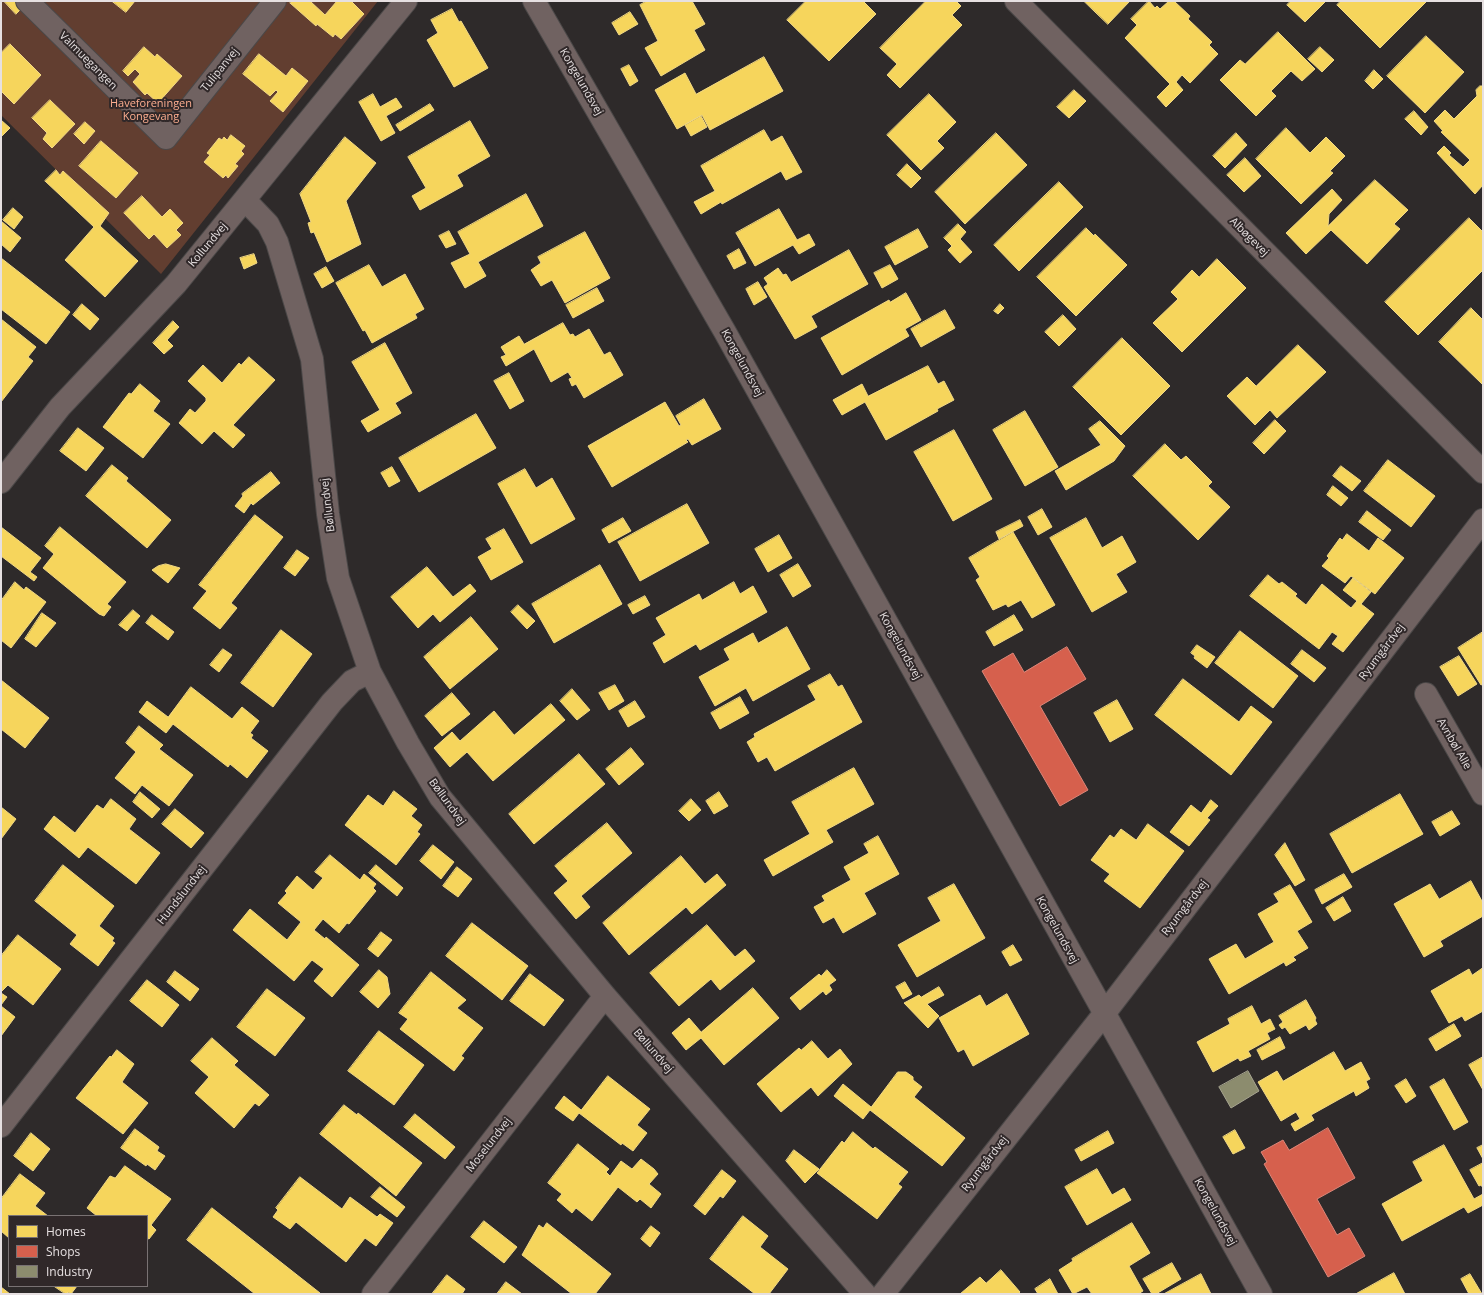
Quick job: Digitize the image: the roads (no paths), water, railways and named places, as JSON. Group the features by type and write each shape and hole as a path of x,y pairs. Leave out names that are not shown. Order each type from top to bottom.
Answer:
{"street":[{"name":"Valmuegangen","path":"28,1 166,138"},
{"name":"Tulipanvej","path":"166,138 275,1"},
{"name":"Kollundvej","path":"1,482 60,407 176,284 246,200 406,1"},
{"name":"Kongelundsvej","path":"534,1 725,332 1261,1294"},
{"name":"Albøgevej","path":"1016,1 1483,472"},
{"name":"Bøllundvej","path":"246,200 268,224 278,242 312,359 328,514 338,578 370,672 408,742 440,797 605,996 865,1294"},
{"name":"Ryumgårdvej","path":"882,1294 1104,1014 1483,520"},
{"name":"Hundslundvej","path":"1,1126 332,702 352,681 370,672"},
{"name":"Avnbøl Alle","path":"1426,694 1483,794"},
{"name":"Moselundvej","path":"373,1294 605,996"}],"park label":[{"name":"Haveforeningen Kongevang","path":"151,110"}]}
